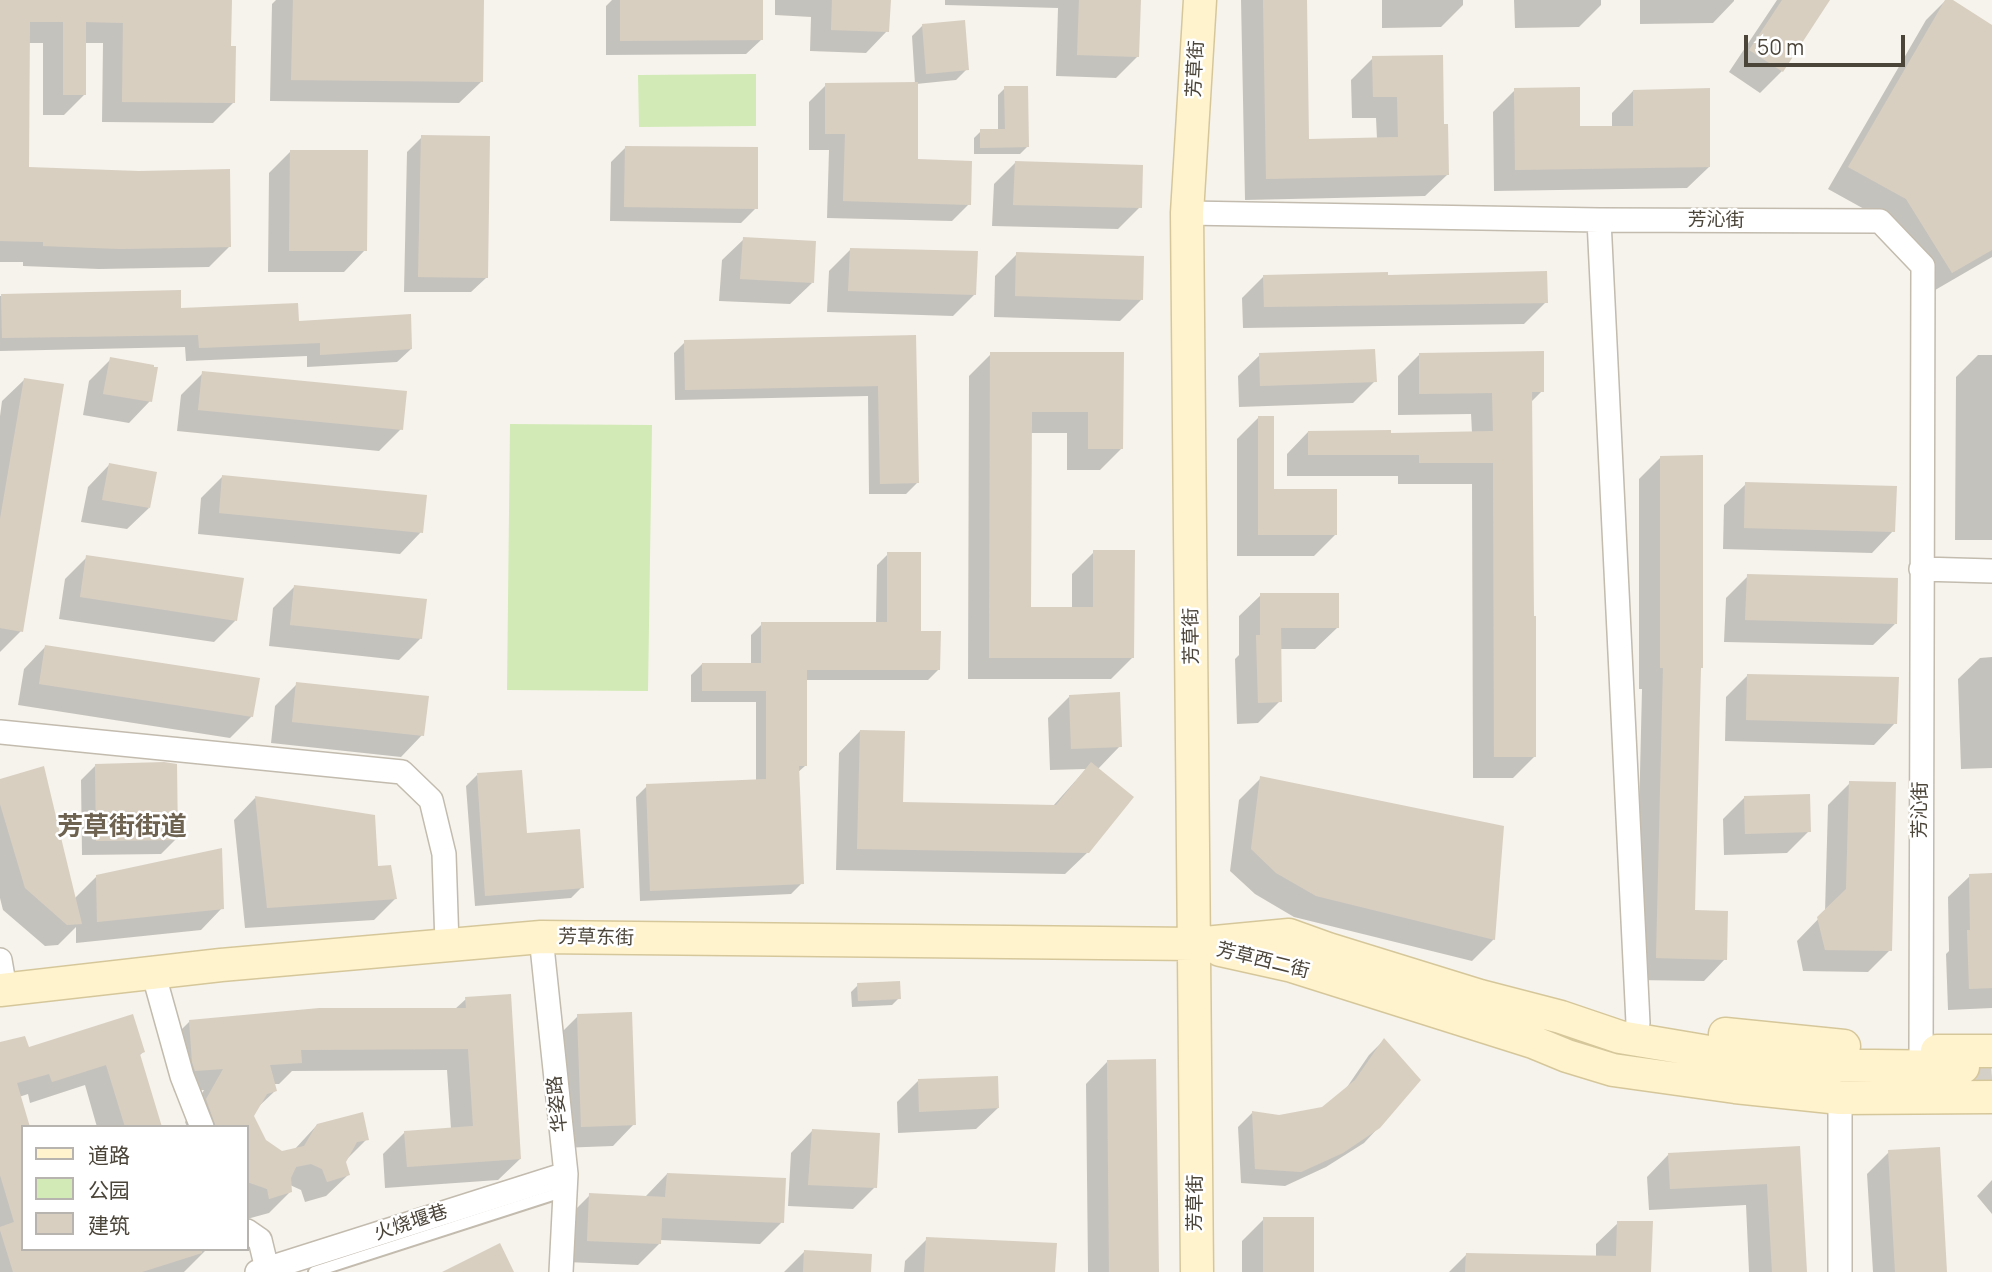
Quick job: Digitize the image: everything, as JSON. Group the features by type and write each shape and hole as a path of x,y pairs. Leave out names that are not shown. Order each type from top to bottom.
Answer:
{"main road":[{"name":"芳草街","path":"1197,1272 1187,213 1200,0"},
{"name":"芳草西二街","path":"1195,944 1289,934 1328,949 1480,996 1561,1017"},
{"name":"芳草东街","path":"2,980 153,972 541,937 1195,944"},
{"name":"芳草西二街","path":"1195,944 1292,966 1533,1042"},
{"path":"1561,1017 1638,1023 1807,1044 1921,1051 1992,1051"},
{"path":"1533,1042 1602,1047 1768,1073 1884,1078 1964,1073 1786,1065 1620,1037 1561,1017"},
{"path":"1533,1042 1613,1070 1735,1087 1840,1098 1992,1097"}],"street":[{"name":"芳沁街","path":"1187,213 1599,220 1880,221 1923,266 1921,1051"},
{"path":"1599,220 1638,1023"},
{"path":"1921,569 1992,571"},
{"path":"0,732 402,772 431,800 444,854 447,945"},
{"name":"华姿路","path":"541,937 565,1182 561,1272"},
{"path":"153,972 183,1076 201,1125"},
{"path":"1840,1098 1840,1272"},
{"name":"火烧堰巷","path":"262,1270 565,1182"},
{"path":"248,1232 260,1240 262,1270"}],"lane":[{"path":"314,1272 565,1182"}],"green space":[{"path":"756,74 756,126 639,127 638,75"},
{"path":"510,424 652,425 648,691 507,690"}],"building":[{"path":"0,0 232,0 231,46 236,46 235,103 122,102 123,23 86,22 86,95 63,95 63,22 30,22 29,167 139,171 230,169 231,247 121,249 43,246 43,242 0,241"},
{"path":"293,0 484,0 483,82 291,80"},
{"path":"620,0 763,0 763,40 620,41"},
{"path":"832,0 891,0 889,32 831,30"},
{"path":"1079,0 1141,0 1139,57 1077,55"},
{"path":"1263,0 1307,0 1309,139 1398,137 1397,97 1373,97 1372,56 1443,55 1444,124 1448,124 1449,175 1266,179"},
{"path":"1782,0 1830,0 1783,72 1749,50"},
{"path":"1945,0 1953,0 1992,25 1992,250 1952,273 1906,199 1848,167"},
{"path":"965,20 969,70 926,74 922,24"},
{"path":"918,82 918,159 972,161 971,205 843,201 845,134 825,134 825,83"},
{"path":"1004,86 1028,86 1029,147 980,148 980,129 1005,129"},
{"path":"1580,87 1580,126 1633,126 1633,90 1710,88 1710,167 1515,170 1514,88"},
{"path":"421,135 490,136 488,278 418,277"},
{"path":"625,146 758,147 758,209 624,207"},
{"path":"290,150 368,150 367,251 289,251"},
{"path":"1015,161 1143,165 1142,208 1013,205"},
{"path":"743,237 816,241 814,283 740,279"},
{"path":"850,248 978,251 976,295 848,291"},
{"path":"1016,252 1144,256 1143,300 1015,296"},
{"path":"1547,271 1548,303 1264,307 1263,275"},
{"path":"181,290 181,308 298,303 299,321 411,314 412,349 320,355 320,343 199,348 198,335 2,338 1,294"},
{"path":"916,335 919,483 880,484 878,386 685,390 684,340"},
{"path":"1375,349 1377,382 1260,386 1259,353"},
{"path":"1544,351 1544,392 1532,392 1536,757 1494,757 1493,463 1419,463 1419,455 1308,455 1308,431 1493,431 1492,393 1419,394 1419,353"},
{"path":"990,352 1124,352 1123,449 1088,449 1088,412 1032,412 1031,607 1093,607 1093,550 1135,550 1134,658 989,658"},
{"path":"110,357 158,367 152,402 103,394"},
{"path":"202,371 407,391 403,430 198,410"},
{"path":"24,378 64,384 23,632 0,628 0,519"},
{"path":"1258,416 1274,416 1274,489 1337,489 1337,535 1258,535"},
{"path":"1703,455 1703,668 1695,910 1728,911 1727,960 1656,958 1663,668 1660,668 1660,456"},
{"path":"109,463 157,472 150,508 102,500"},
{"path":"222,475 427,495 423,533 219,513"},
{"path":"1745,482 1897,486 1895,532 1744,528"},
{"path":"887,552 921,552 921,631 941,631 940,670 807,670 807,766 799,766 804,884 650,891 646,784 766,779 766,691 702,691 702,663 761,663 761,622 887,622"},
{"path":"86,555 244,578 237,621 80,597"},
{"path":"1747,574 1898,578 1897,624 1745,620"},
{"path":"294,585 427,599 422,639 290,625"},
{"path":"1260,593 1339,593 1339,628 1281,628 1282,702 1258,703 1256,635 1260,635"},
{"path":"45,645 260,678 253,717 39,684"},
{"path":"1747,674 1899,677 1897,724 1746,720"},
{"path":"296,682 429,696 424,736 292,722"},
{"path":"1120,692 1122,747 1071,749 1069,695"},
{"path":"860,730 905,731 903,802 1056,805 1091,762 1134,797 1089,853 857,849"},
{"path":"95,764 177,764 178,840 96,841"},
{"path":"44,766 82,924 67,925 25,888 0,804 0,779"},
{"path":"522,770 527,833 580,829 584,888 485,896 477,773"},
{"path":"1260,776 1504,826 1495,940 1316,896 1276,873 1251,849"},
{"path":"1849,781 1896,782 1892,951 1825,950 1817,917 1846,889"},
{"path":"1810,794 1811,832 1745,834 1744,796"},
{"path":"255,796 375,815 378,866 391,865 397,899 267,908"},
{"path":"222,848 224,909 97,922 96,875"},
{"path":"1992,873 1992,988 1969,989 1969,874"},
{"path":"900,981 901,999 858,1001 857,983"},
{"path":"511,994 521,1159 407,1167 404,1131 473,1126 468,1049 301,1050 302,1063 270,1065 277,1091 267,1094 254,1116 266,1140 282,1151 304,1146 317,1124 363,1112 369,1140 357,1142 346,1162 350,1175 327,1182 322,1169 311,1164 296,1167 291,1178 292,1192 269,1199 267,1189 248,1182 248,1125 215,1125 206,1099 223,1069 195,1071 189,1020 319,1008 466,1008 465,997"},
{"path":"632,1012 636,1125 581,1127 577,1014"},
{"path":"133,1014 145,1052 140,1054 161,1125 124,1125 106,1065 52,1082 49,1074 17,1083 29,1125 21,1125 21,1251 202,1253 142,1272 13,1272 0,1230 0,1227 14,1222 0,1175 0,1042 25,1036 29,1047"},
{"path":"1384,1038 1421,1080 1380,1128 1343,1153 1301,1172 1255,1169 1252,1111 1279,1115 1322,1107 1355,1080"},
{"path":"1156,1059 1159,1272 1109,1272 1107,1060"},
{"path":"998,1076 999,1108 919,1112 918,1079"},
{"path":"812,1129 880,1133 877,1188 808,1185"},
{"path":"1800,1146 1807,1272 1772,1272 1767,1184 1670,1189 1668,1153"},
{"path":"1940,1147 1947,1272 1895,1272 1888,1150"},
{"path":"667,1173 786,1178 784,1223 662,1218 661,1244 587,1241 589,1193 665,1197"},
{"path":"1263,1217 1314,1217 1314,1272 1263,1272"},
{"path":"1617,1221 1653,1221 1651,1272 1465,1272 1466,1253 1616,1256"},
{"path":"926,1237 1057,1243 1055,1272 924,1272"},
{"path":"500,1243 514,1272 442,1272"},
{"path":"804,1250 872,1254 871,1272 803,1272"}],"tunnel":[{"path":"1964,1080 1992,1078"}],"district":[{"name":"芳草街街道","path":"122,828"}]}
